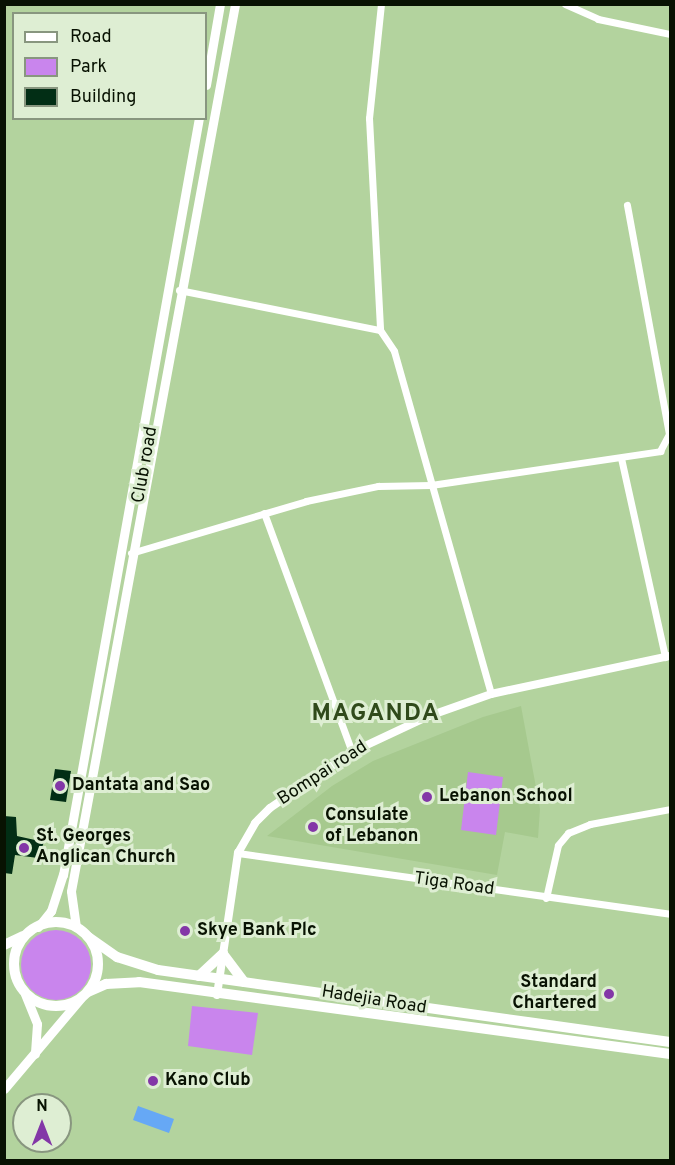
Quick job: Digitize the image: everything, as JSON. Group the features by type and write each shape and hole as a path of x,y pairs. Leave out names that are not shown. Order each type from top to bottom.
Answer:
{"main road":[{"path":"207,79 220,4"},
{"name":"Club road","path":"76,927 71,891 176,303 235,4"},
{"path":"38,927 51,911 63,875 199,120"},
{"path":"165,301 176,303"},
{"path":"81,771 92,773"},
{"path":"4,945 38,927 62,922 76,927 87,936 98,970 85,995 35,1056 4,1089"},
{"path":"26,934 14,954 23,991 37,1024 35,1056"},
{"name":"Hadejia Road","path":"87,936 135,964 199,976 670,1041"},
{"path":"199,976 223,954 244,982"},
{"path":"4,974 23,991 53,1006 85,995"},
{"name":"Hadejia Road","path":"85,995 121,982 670,1054"}],"street":[{"path":"381,4 369,118 380,330 393,351 491,694"},
{"path":"565,4 670,34"},
{"path":"130,553 264,513 378,486 431,485 660,451 669,434 627,205"},
{"path":"179,290 380,330"},
{"path":"621,458 668,657"},
{"path":"264,513 352,752"},
{"name":"Bompai road","path":"217,994 238,853 255,823 270,808 352,752 429,716 491,694 668,657"},
{"path":"546,898 558,845 568,833 590,824 670,809"},
{"name":"Tiga Road","path":"238,853 670,914"}],"shaded area":[{"name":"Lebanon School","path":"521,706 540,809 538,838 505,832 497,875 267,836 332,786 373,761 483,717"}],"green space":[{"path":"468,772 503,777 496,835 461,830"},
{"path":"56,930 69,933 81,940 88,952 91,965 88,978 81,990 69,997 56,1000 43,997 31,990 24,978 21,965 24,952 31,940 43,933"},
{"path":"192,1006 258,1013 252,1055 188,1046"}],"water":[{"path":"138,1106 174,1119 169,1133 133,1120"}],"building":[{"name":"Dantata and Sao","path":"55,769 71,771 66,802 50,800"},
{"name":"St. Georges Anglican Church","path":"4,816 16,817 17,836 44,842 38,858 15,855 12,874 4,873"}],"place":[{"name":"Dantata and Sao","path":"60,786"},
{"name":"Lebanon School","path":"427,797"},
{"name":"Consulate of Lebanon","path":"313,827"},
{"name":"St. Georges Anglican Church","path":"24,848"},
{"name":"Skye Bank Plc","path":"185,931"},
{"name":"Standard Chartered","path":"609,994"},
{"name":"Kano Club","path":"153,1081"}],"district":[{"name":"MAGANDA","path":"376,715"}]}
